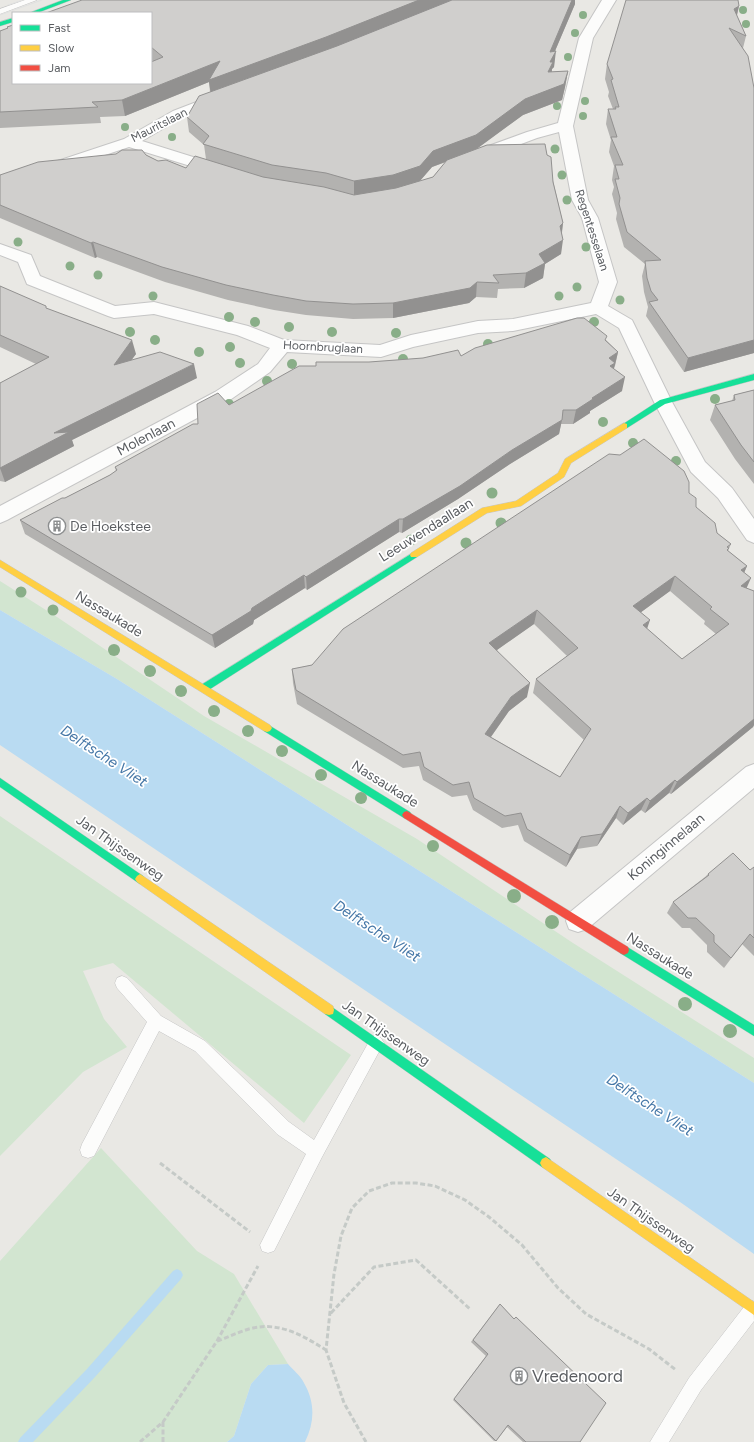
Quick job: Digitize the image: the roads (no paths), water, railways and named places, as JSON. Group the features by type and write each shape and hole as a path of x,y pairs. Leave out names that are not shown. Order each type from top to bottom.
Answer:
{"street":[{"name":"Regentesselaan","path":"598,308 608,282 590,218 580,200 565,126 586,38 609,0"},
{"path":"40,12 70,8"},
{"path":"0,24 12,20"},
{"path":"0,37 12,32"},
{"name":"Mauritslaan","path":"0,185 129,142 178,114 236,92"},
{"path":"468,160 532,135 565,126"},
{"path":"129,142 236,176"},
{"name":"Hoornbruglaan","path":"0,249 25,259 33,280 114,312 154,308 242,330 282,346 381,351 411,341 478,327 513,325 598,308"},
{"path":"598,308 626,324 663,402 698,468 724,493 754,535"},
{"name":"Molenlaan","path":"0,515 221,397 264,368 282,346"},
{"name":"Leeuwendaallaan","path":"204,688 485,510 518,504 561,476 568,461 663,402 754,377"},
{"name":"Nassaukade","path":"0,563 204,688 754,1032"},
{"name":"Koninginnelaan","path":"578,921 754,774"},
{"name":"Jan Thijssenweg","path":"0,782 376,1043 754,1309"}],"lane":[{"path":"0,12 33,0"},
{"path":"122,983 156,1021 200,1046 283,1128 316,1151"},
{"path":"88,1150 156,1021"},
{"path":"268,1245 316,1151 376,1043"},
{"path":"659,1442 695,1384 713,1359 754,1309"}],"water":[{"name":"Delftsche Vliet","path":"0,610 117,679 754,1083 754,1254 680,1202 0,745"},
{"path":"288,1364 303,1380 308,1390 312,1405 311,1427 305,1442 227,1442 234,1436 251,1384 268,1365"}],"waterway":[{"path":"24,1442 91,1373 177,1275"}],"tram line":[{"path":"8,5 23,0"},
{"path":"0,15 42,0"}],"place":[{"name":"De Hoekstee","path":"57,526"},
{"name":"Vredenoord","path":"519,1376"}]}
